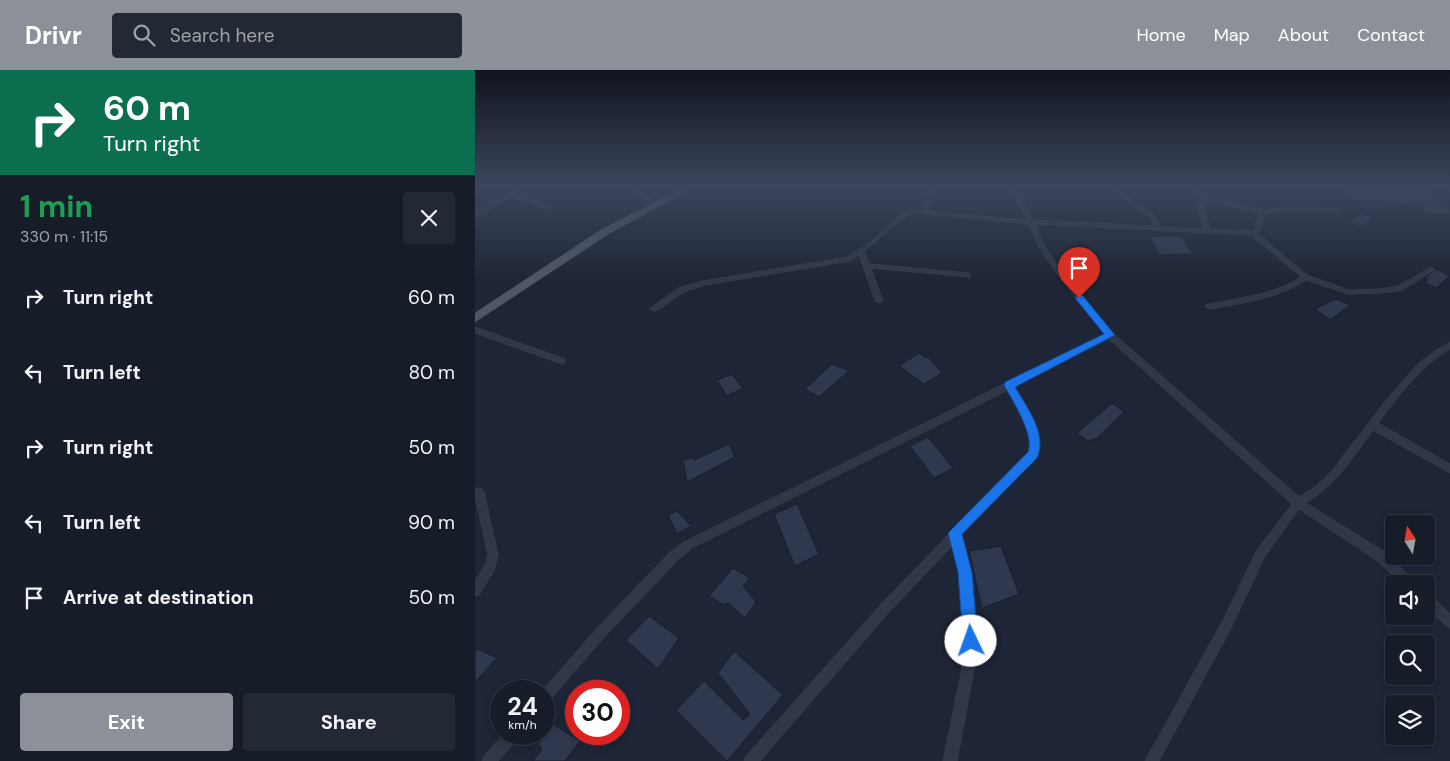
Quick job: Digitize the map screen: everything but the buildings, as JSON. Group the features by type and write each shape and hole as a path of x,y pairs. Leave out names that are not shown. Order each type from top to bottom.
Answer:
{"main road":[{"path":"475,310 596,230 619,217"},
{"path":"475,318 606,231 632,217"}],"street":[{"path":"653,309 683,289 705,283 849,259 861,251 899,217"},
{"path":"980,217 1031,222 1253,233 1305,277 1348,292 1381,292 1399,288 1432,269"},
{"path":"1028,217 1041,245 1059,273 1110,335 1298,503 1379,555 1400,575"},
{"path":"1153,217 1159,229"},
{"path":"1204,217 1207,229 1205,231"},
{"path":"1253,233 1258,229 1260,217"},
{"path":"861,251 879,301"},
{"path":"867,266 968,275"},
{"path":"1209,306 1272,294 1292,287 1305,277"},
{"path":"475,330 561,361"},
{"path":"555,685 603,630 674,556 688,545 1110,335"},
{"path":"1152,761 1227,624 1261,553 1298,503 1319,489 1335,474 1416,370 1434,353 1450,344"},
{"path":"751,761 887,606 955,533 1033,455 1036,447 1029,422 1009,385"},
{"path":"1373,425 1450,469"},
{"path":"475,591 490,567 493,555 479,492"},
{"path":"950,761 971,654 965,572 955,533"},
{"path":"1435,607 1450,622"},
{"path":"489,761 503,745"}],"route":[{"path":"971,641 965,572 955,533 1033,455 1036,447 1029,422 1009,385 1110,335 1079,298"}]}
